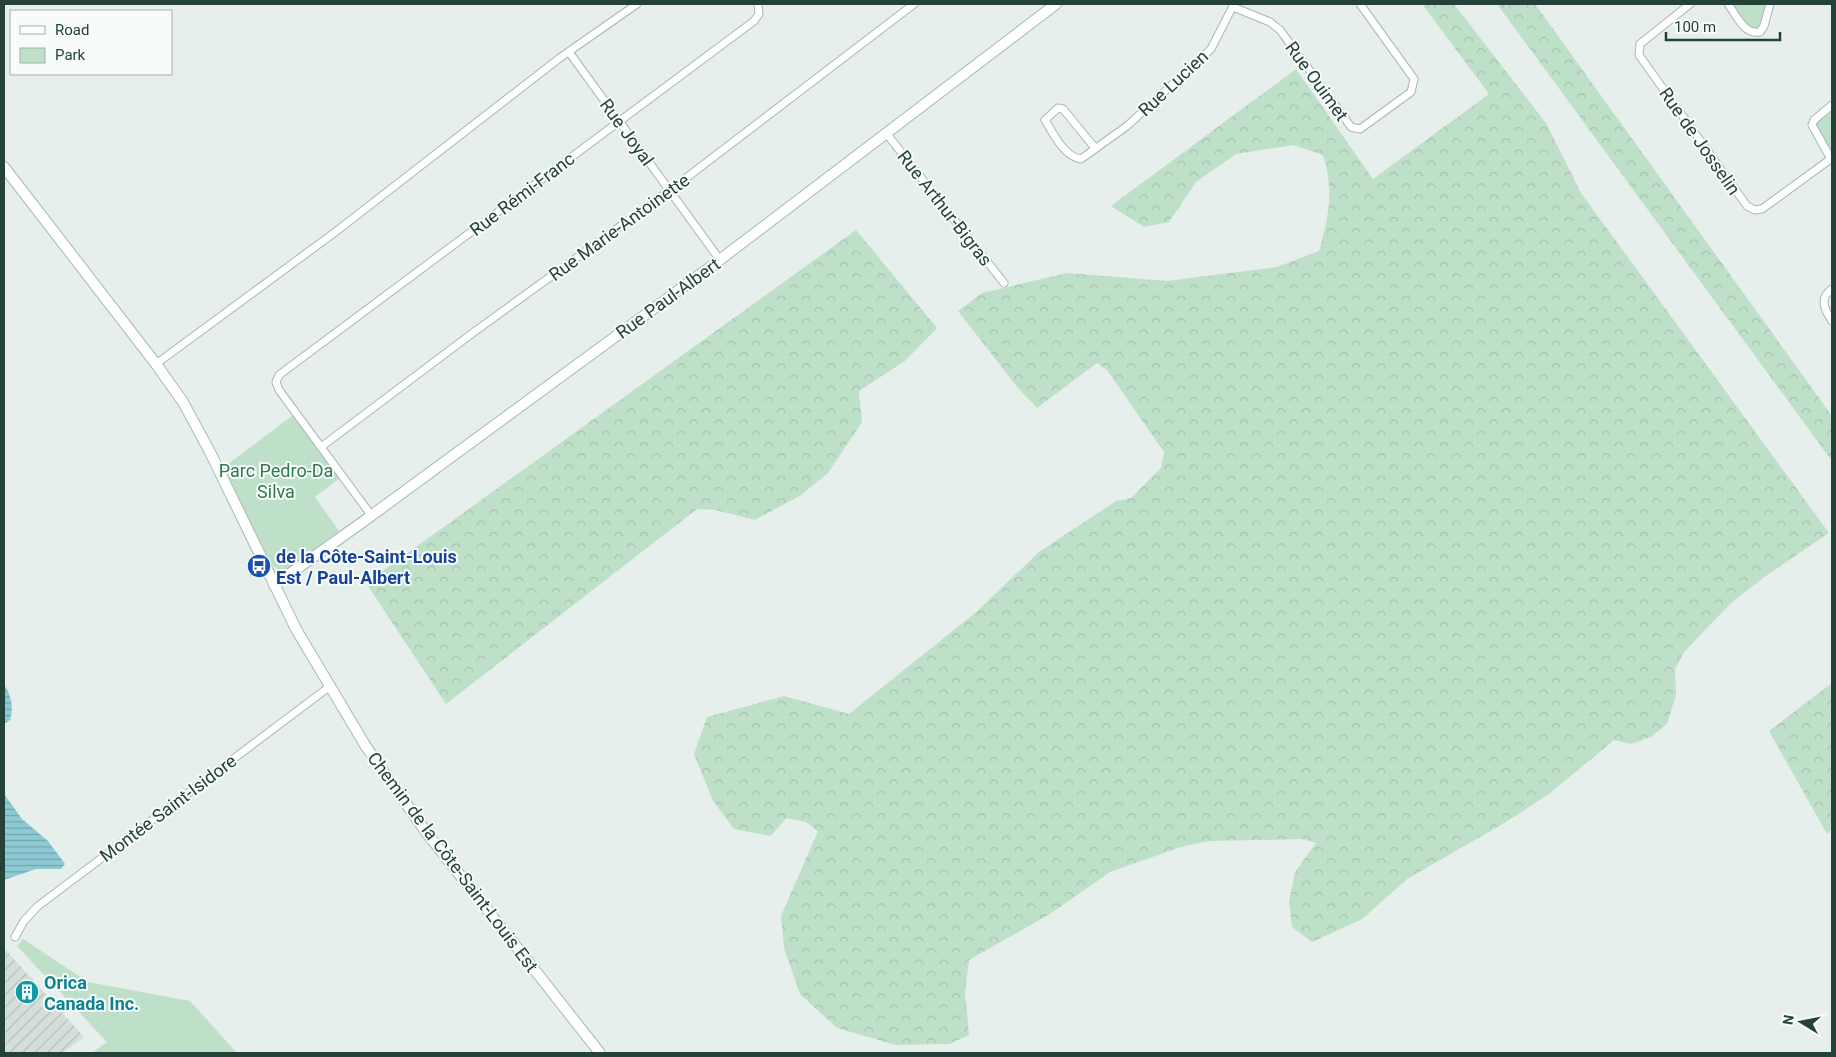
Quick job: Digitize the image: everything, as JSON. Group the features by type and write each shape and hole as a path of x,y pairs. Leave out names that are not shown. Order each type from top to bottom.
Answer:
{"street":[{"path":"156,364 334,233 569,52 637,4"},
{"name":"Rue Rémi-Franc","path":"322,447 279,390 277,381 283,372 754,22 759,14 758,4"},
{"name":"Rue Marie-Antoinette","path":"322,447 474,332 669,191 914,4"},
{"name":"Rue Paul-Albert","path":"274,585 720,260 1056,4"},
{"name":"Rue Ouimet","path":"1234,5 1270,22 1280,30 1351,127 1360,128 1411,92 1414,79 1360,4"},
{"name":"Rue de Josselin","path":"1690,4 1640,44 1639,55 1747,206 1755,210 1762,208 1832,158 1812,125 1814,120 1832,105"},
{"path":"1728,4 1745,28 1749,32 1755,33 1760,32 1764,26 1770,4"},
{"name":"Rue Lucien","path":"1095,148 1064,109 1058,108 1045,120 1067,152 1075,158 1081,159 1127,126 1212,49 1234,5"},
{"name":"Rue Joyal","path":"569,52 720,260"},
{"name":"Rue Arthur-Bigras","path":"886,133 1004,284"},
{"name":"Chemin de la Côte-Saint-Louis Est","path":"4,167 156,364 199,431 274,585 329,687 370,751 426,832 600,1053"},
{"path":"1832,289 1824,299 1826,312 1832,321"},
{"path":"322,447 371,516"},
{"name":"Montée Saint-Isidore","path":"15,937 24,921 38,906 329,687"}],"shaded area":[{"path":"4,948 84,1037 63,1053 4,1053"}],"green space":[{"path":"1422,4 1454,4 1546,123 1581,193 1829,533 1767,575 1731,603 1685,651 1675,669 1676,695 1667,724 1651,737 1631,744 1614,740 1549,794 1506,822 1407,879 1362,919 1312,942 1292,927 1289,902 1295,872 1316,843 1302,839 1208,841 1181,847 1110,872 1050,914 969,960 965,991 969,1035 949,1044 896,1045 837,1028 800,994 784,948 781,916 818,831 806,822 786,818 771,836 734,829 713,801 694,754 707,717 784,696 849,714 975,613 1039,552 1116,501 1131,498 1161,468 1164,452 1107,370 1097,363 1037,408 1018,388 958,311 982,293 1067,273 1167,281 1277,267 1319,251 1329,203 1328,180 1323,155 1293,145 1236,154 1196,182 1169,222 1144,227 1111,206 1296,69 1373,179 1489,94"},
{"path":"1497,4 1535,4 1832,416 1832,461"},
{"path":"1728,4 1770,4 1760,32 1749,32"},
{"path":"1832,105 1832,158 1814,120"},
{"path":"856,230 937,328 905,361 859,391 862,422 828,473 801,495 755,520 715,510 697,509 446,704 366,583"},
{"name":"Parc Pedro-Da Silva","path":"293,415 340,478 315,497 339,531 287,569 280,571 269,563 224,467"},
{"path":"1832,683 1832,829 1827,834 1769,731"},
{"path":"23,939 88,982 190,1001 237,1053 92,1053 107,1042 17,946"}],"water":[{"path":"4,684 10,697 12,710 10,720 4,724"},
{"path":"4,794 22,819 48,841 65,864 61,869 36,869 4,880"}],"place":[{"name":"de la Côte-Saint-Louis Est / Paul-Albert","path":"259,566"},
{"name":"Orica Canada Inc.","path":"27,992"}]}
